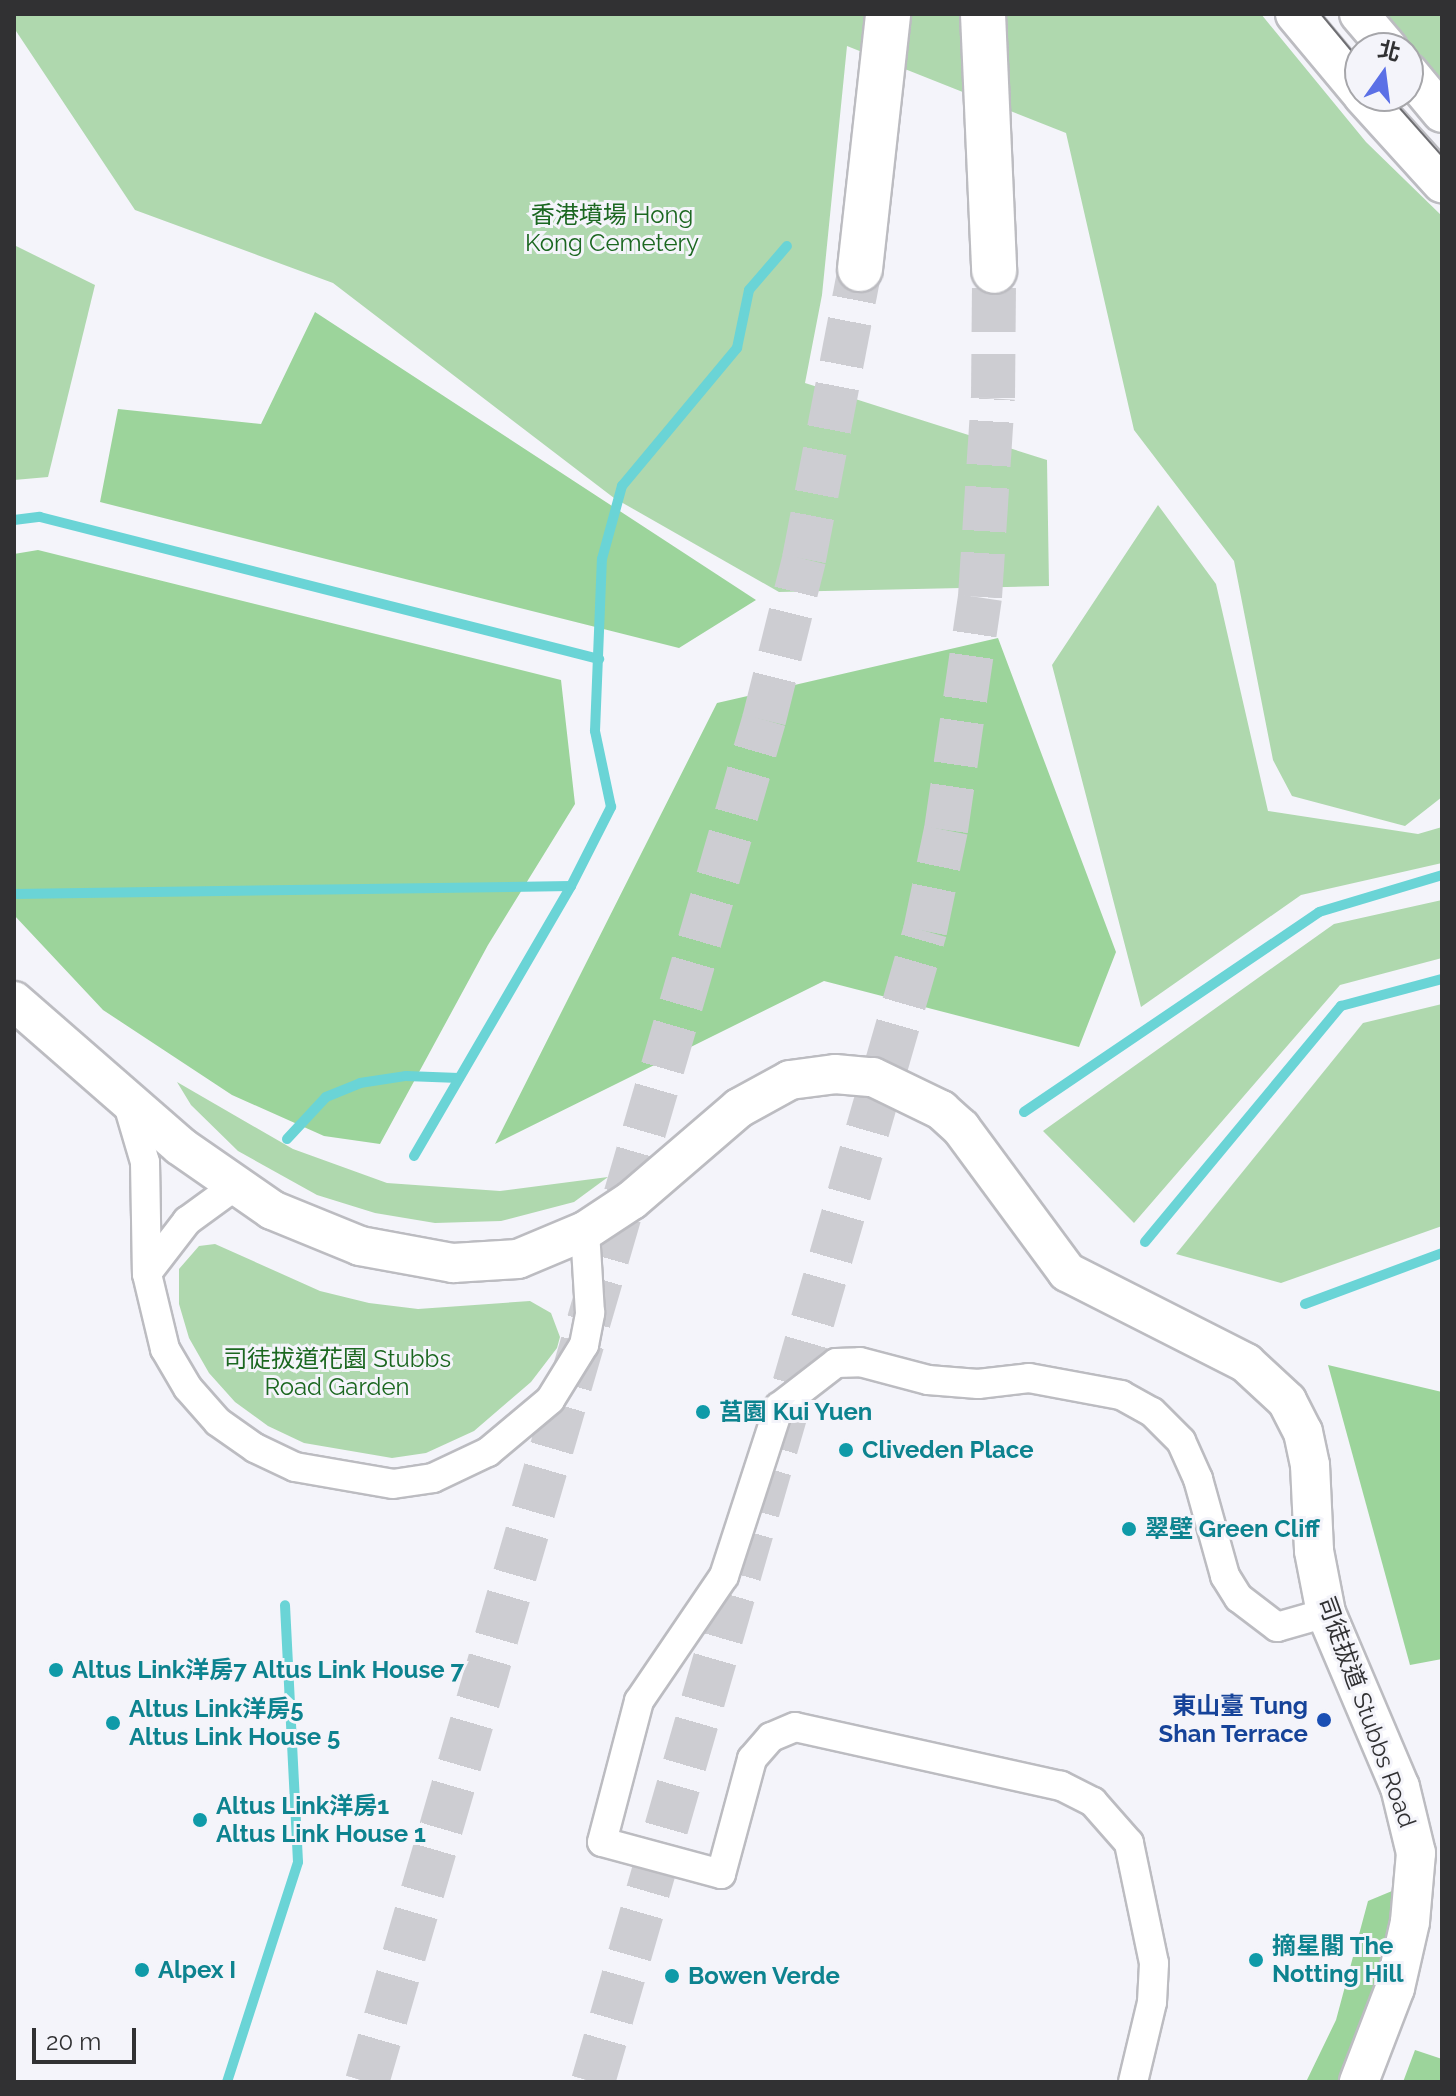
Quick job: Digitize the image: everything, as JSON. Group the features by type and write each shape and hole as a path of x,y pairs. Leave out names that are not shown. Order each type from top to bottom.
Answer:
{"highway":[{"path":"860,269 888,14"},
{"path":"983,14 994,271"}],"main road":[{"path":"1295,14 1344,73"},
{"path":"1359,14 1374,32"},
{"path":"1424,91 1442,113"},
{"path":"1378,112 1442,183"},
{"name":"司徒拔道 Stubbs Road","path":"14,1001 126,1099 235,1186 317,1231 360,1246 437,1261 518,1259 585,1231 771,1087 806,1077 857,1075 912,1093 961,1128 1067,1272 1246,1363 1287,1401 1308,1448 1314,1551 1326,1613 1400,1787 1416,1853 1403,1957 1386,2020 1359,2082"}],"street":[{"path":"126,1099 145,1162 147,1274 165,1349 188,1388 218,1422 255,1448 295,1467 393,1484 433,1478 488,1452 569,1377 584,1345 590,1313 585,1231"},
{"path":"147,1274 187,1221 235,1186"},
{"path":"1133,2082 1152,2002 1154,1963 1129,1843 1093,1802 1061,1786 795,1727 771,1737 752,1759 721,1874 602,1842 639,1701 724,1576 779,1407 836,1363 860,1362 928,1380 978,1384 1029,1378 1121,1395 1152,1412 1181,1441 1198,1479 1225,1576 1239,1598 1277,1627 1326,1613"}],"green space":[{"name":"香港墳場 Hong Kong Cemetery","path":"14,14 1261,14 1366,142 1442,216 1442,797 1405,826 1292,796 1273,760 1234,561 1134,430 1066,133 847,46 822,295 805,383 1047,460 1049,586 779,592 614,498 333,283 135,210 14,28"},
{"path":"1381,14 1442,14 1442,87 1424,66 1424,32 1395,32"},
{"path":"14,245 95,285 48,477 14,480"},
{"path":"315,312 756,600 679,648 100,502 118,409 261,424"},
{"path":"1158,505 1216,584 1268,811 1418,834 1442,827 1442,863 1301,895 1141,1007 1052,665"},
{"path":"38,550 561,680 575,804 488,945 380,1144 324,1136 232,1095 103,1010 14,915 14,554"},
{"path":"998,638 1116,952 1079,1047 824,981 495,1144 717,703"},
{"path":"1442,900 1442,958 1340,985 1134,1223 1043,1131 1334,924"},
{"path":"1442,1004 1442,1226 1281,1283 1176,1254 1363,1023"},
{"path":"177,1082 293,1149 387,1183 500,1191 608,1177 574,1202 501,1221 435,1223 375,1213 317,1195 238,1151 191,1105"},
{"name":"司徒拔道花園 Stubbs Road Garden","path":"215,1244 320,1291 369,1303 418,1309 530,1301 551,1313 560,1337 557,1348 531,1382 474,1431 426,1453 392,1458 304,1443 268,1426 235,1402 209,1373 189,1338 179,1304 179,1269 199,1246"},
{"path":"1328,1365 1442,1392 1442,1659 1410,1665"},
{"path":"1392,1891 1399,1893 1390,1947 1342,2082 1306,2082 1336,2020 1368,1901"},
{"path":"1415,2050 1442,2059 1442,2082 1403,2082"}],"waterway":[{"path":"414,1156 571,886 611,807 595,731 602,559 622,486 737,348 749,290 787,246"},
{"path":"14,520 40,517 599,659"},
{"path":"1024,1112 1319,912 1442,875"},
{"path":"14,894 571,886"},
{"path":"1145,1242 1341,1006 1442,979"},
{"path":"287,1139 326,1097 360,1083 406,1076 459,1078"},
{"path":"1305,1304 1442,1253"},
{"path":"227,2082 298,1862 285,1605"}],"tunnel":[{"path":"367,2082 764,720 804,559 860,269"},
{"path":"593,2082 925,931 946,830 980,597 993,398 994,271"}],"tram line":[{"path":"1321,14 1344,42"},
{"path":"1403,112 1442,156"}],"place":[{"name":"莒園 Kui Yuen","path":"703,1412"},
{"name":"Cliveden Place","path":"846,1450"},
{"name":"翠壁 Green Cliff","path":"1129,1529"},
{"name":"Altus Link洋房7 Altus Link House 7","path":"56,1670"},
{"name":"東山臺 Tung Shan Terrace","path":"1324,1720"},
{"name":"Altus Link洋房5 Altus Link House 5","path":"113,1723"},
{"name":"Altus Link洋房1 Altus Link House 1","path":"200,1820"},
{"name":"摘星閣 The Notting Hill","path":"1256,1960"},
{"name":"Alpex I","path":"142,1970"},
{"name":"Bowen Verde","path":"672,1976"}]}
